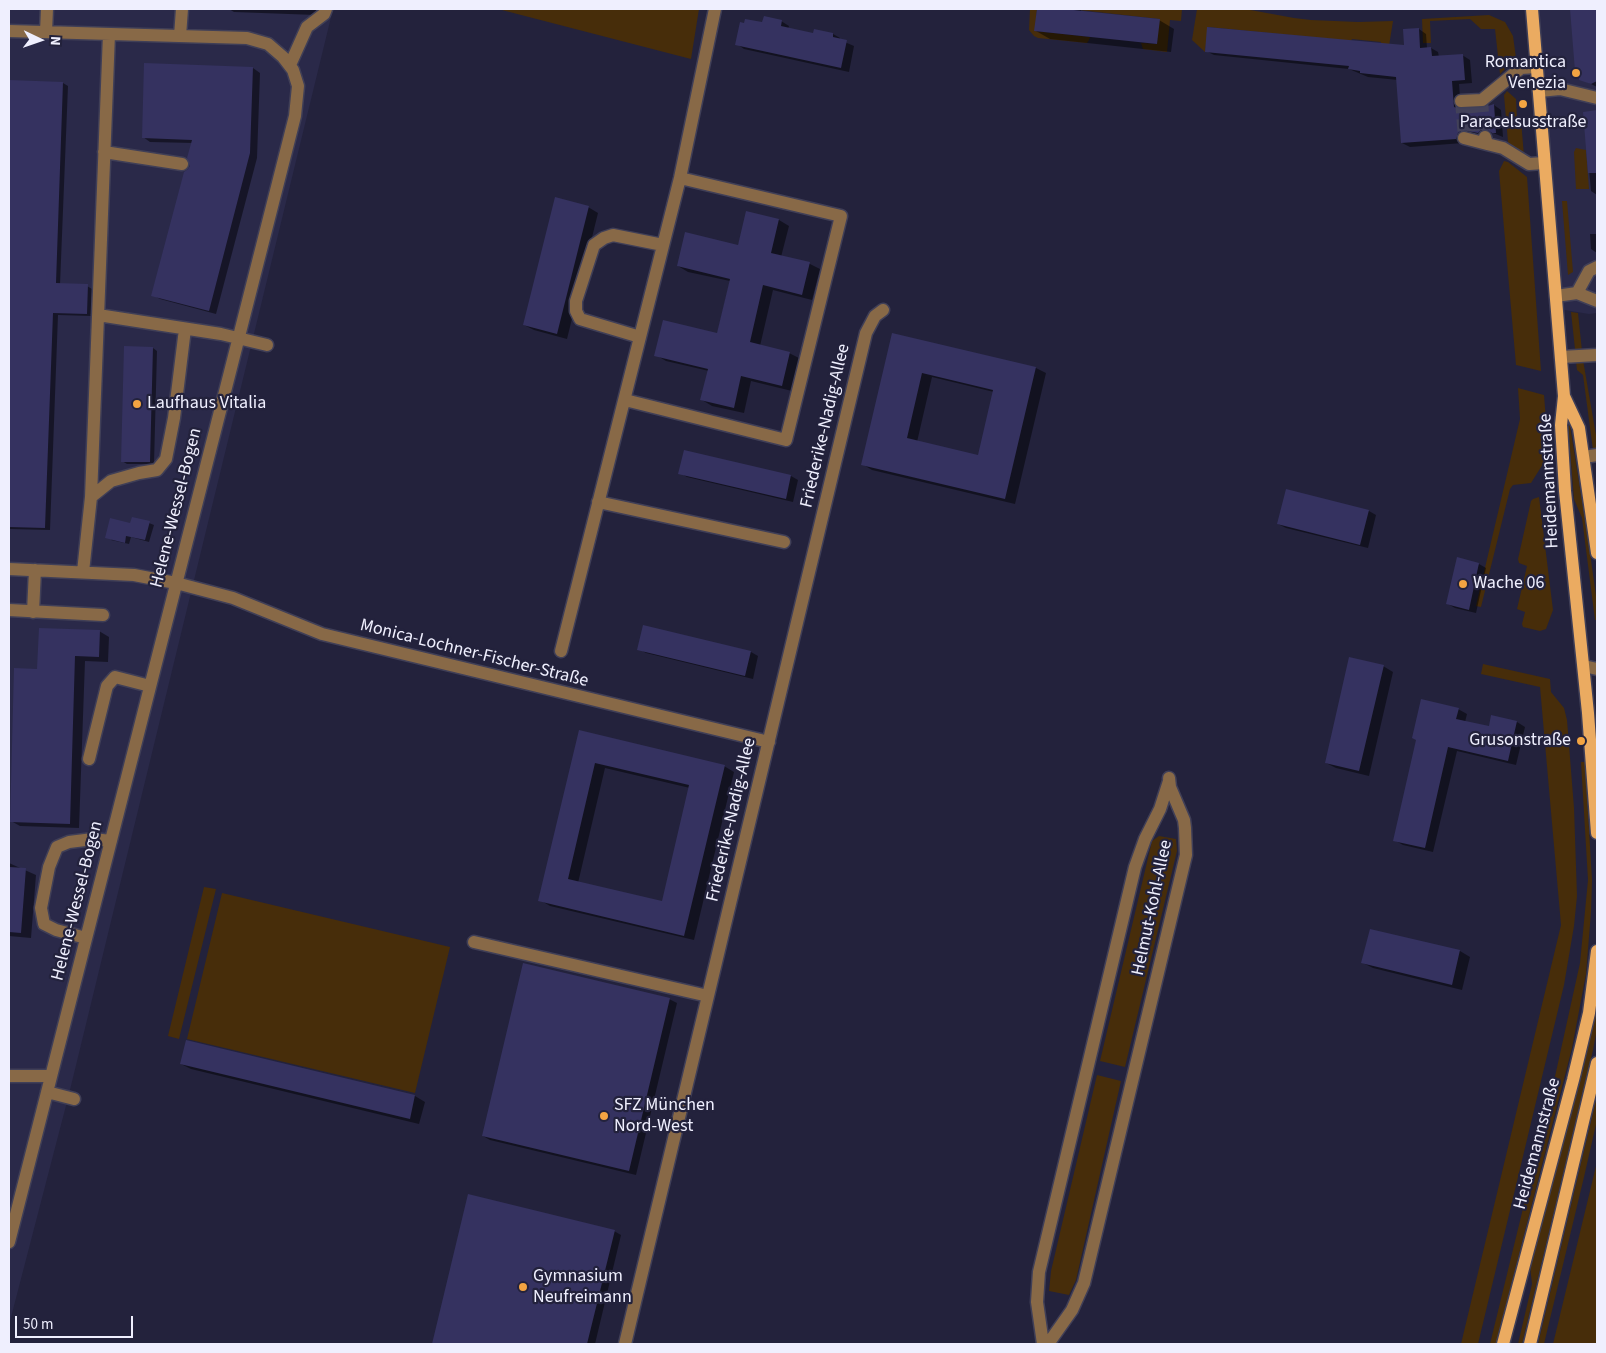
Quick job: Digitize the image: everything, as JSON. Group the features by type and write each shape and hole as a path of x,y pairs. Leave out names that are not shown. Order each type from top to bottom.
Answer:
{"main road":[{"name":"Heidemannstraße","path":"1532,9 1564,396 1562,425 1564,491 1584,666 1593,760 1597,833"},
{"name":"Heidemannstraße","path":"1564,396 1579,428 1597,553"},
{"name":"Heidemannstraße","path":"1503,1344 1573,1080 1588,1012 1597,951"},
{"name":"Heidemannstraße","path":"1530,1344 1597,1063"}],"street":[{"path":"46,32 47,9"},
{"path":"180,36 182,9"},
{"path":"290,66 307,27 324,14 326,9"},
{"path":"561,652 680,178 715,9"},
{"name":"Helene-Wessel-Bogen","path":"9,30 247,38 268,44 283,57 293,70 298,86 295,116 47,1092 14,1196 9,1242"},
{"path":"82,572 91,497 109,34"},
{"path":"1461,101 1482,100 1521,68 1537,67"},
{"path":"1539,91 1560,89 1597,98"},
{"path":"1478,139 1503,148 1529,164 1544,163"},
{"path":"104,152 182,164"},
{"path":"625,400 786,440 789,430 841,216 680,178"},
{"path":"640,337 580,319 576,311 576,301 594,245 604,238 613,235 663,245"},
{"path":"1577,293 1589,270 1597,267"},
{"path":"1556,296 1577,293 1597,301"},
{"name":"Friederike-Nadig-Allee","path":"625,1344 866,332 875,316 883,310"},
{"path":"98,315 185,328 267,345"},
{"path":"91,497 111,481 157,470 166,459 174,418 185,328"},
{"path":"1561,357 1597,354"},
{"path":"1584,457 1597,455"},
{"path":"598,502 784,542"},
{"name":"Monica-Lochner-Fischer-Straße","path":"9,569 134,575 176,583 233,598 322,634 768,742"},
{"path":"33,612 35,570"},
{"path":"9,610 103,615"},
{"path":"1584,666 1597,669"},
{"path":"89,759 106,686 115,677 150,686"},
{"name":"Helmut-Kohl-Allee","path":"1043,1344 1037,1302 1039,1272 1135,867 1145,839 1160,809 1169,778 1170,788 1186,828 1186,856 1084,1283 1072,1310 1048,1344"},
{"path":"86,938 56,930 44,924 41,908 49,867 57,848 69,842 93,839 111,840"},
{"path":"474,942 708,996"},
{"path":"9,1076 51,1076"},
{"path":"47,1092 74,1099"}],"shaded area":[{"path":"9,9 333,9 69,1094 9,1325"},
{"path":"498,9 699,9 691,59"},
{"path":"1030,9 1037,9 1035,31 1090,37 1089,40 1087,43 1034,36 1029,30"},
{"path":"1071,9 1182,9 1181,21 1170,20 1167,52 1143,49 1141,43 1157,44 1159,19"},
{"path":"1197,9 1245,9 1311,20 1393,21 1389,46 1381,44 1381,42 1352,39 1351,41 1208,27 1205,52 1192,40"},
{"path":"1534,9 1597,9 1597,313 1589,314 1559,309"},
{"path":"1489,15 1505,22 1513,36 1516,58 1500,74 1495,29 1481,29 1470,19 1430,21 1431,43 1423,43 1422,19"},
{"path":"1507,91 1516,99 1517,120 1521,120 1524,156 1508,142 1504,95"},
{"path":"1576,148 1586,150 1589,189 1576,189 1574,152"},
{"path":"1504,161 1527,177 1541,371 1516,365 1499,171"},
{"path":"1562,201 1567,201 1573,272 1568,275"},
{"path":"1571,312 1578,313 1582,351 1575,349"},
{"path":"1583,360 1597,450 1593,450 1583,375 1577,370 1576,362"},
{"path":"1518,388 1544,395 1547,453 1543,464 1531,483 1513,485 1510,489 1481,607 1476,606 1520,419"},
{"path":"1568,425 1570,426 1587,532 1597,603 1597,620 1595,620 1582,518 1574,499"},
{"path":"1539,497 1553,610 1546,629 1540,631 1523,627 1525,612 1517,609 1527,566 1519,563 1518,559 1531,501"},
{"path":"1483,664 1550,679 1551,692 1564,708 1567,720 1574,808 1577,896 1564,985 1478,1344 1461,1344 1561,925 1540,687 1481,674"},
{"path":"1581,762 1585,762 1592,880 1586,974 1572,1048 1496,1344 1490,1344 1554,1081 1580,963 1588,880"},
{"path":"1159,836 1176,839 1177,851 1125,1067 1100,1061 1152,841"},
{"path":"204,887 216,889 179,1039 168,1036"},
{"path":"222,893 450,947 415,1093 187,1039"},
{"path":"1597,1006 1597,1028 1593,1050 1522,1344 1518,1344 1532,1284 1530,1266 1581,1078"},
{"path":"1097,1075 1121,1081 1076,1280 1069,1295 1049,1291 1051,1271"},
{"path":"1597,1096 1597,1120 1584,1177 1544,1344 1538,1344"},
{"path":"1597,1162 1597,1344 1553,1344"}],"building":[{"path":"1037,9 1064,9 1160,19 1157,44 1034,31"},
{"path":"1570,9 1597,9 1597,81 1591,84 1579,80 1579,71 1575,71"},
{"path":"764,16 782,20 781,26 813,33 814,29 833,33 833,37 847,40 841,68 735,45 740,22 744,23 745,19 762,22"},
{"path":"1207,27 1404,45 1403,29 1419,28 1420,48 1431,47 1432,56 1463,54 1465,80 1452,81 1454,107 1461,109 1482,108 1494,104 1496,133 1486,129 1482,129 1478,133 1462,130 1458,133 1456,139 1401,143 1396,77 1360,73 1360,71 1348,69 1349,66 1205,52"},
{"path":"144,63 253,67 250,153 209,311 151,296 184,172 190,166 187,158 192,140 142,138"},
{"path":"9,80 63,82 56,283 88,284 87,314 53,313 45,528 9,527"},
{"path":"1597,110 1597,173 1588,173 1583,112"},
{"path":"555,197 589,206 557,334 523,325"},
{"path":"746,211 779,219 771,253 810,262 802,295 763,285 750,342 790,352 782,386 741,376 734,408 700,400 708,369 654,356 663,320 717,333 730,279 677,266 685,232 738,245"},
{"path":"892,333 1036,367 1005,499 861,465","holes":["922,373 993,390 978,455 907,438"]},
{"name":"Laufhaus Vitalia","path":"124,346 153,347 150,462 121,462"},
{"path":"684,450 791,475 786,499 678,474"},
{"path":"1286,489 1369,510 1360,545 1277,524"},
{"path":"132,517 150,521 145,540 126,536 125,543 105,538 110,518 130,523"},
{"name":"Wache 06","path":"1457,557 1479,563 1469,610 1446,604"},
{"path":"643,625 751,651 745,676 637,650"},
{"path":"39,628 100,630 99,657 75,656 70,824 10,822 14,668 37,669"},
{"path":"1349,657 1384,665 1359,771 1325,763"},
{"path":"1421,699 1459,708 1456,719 1489,726 1491,715 1517,721 1508,761 1448,747 1425,848 1393,841 1416,740 1412,738"},
{"path":"579,730 725,765 684,936 538,901","holes":["595,763 689,785 662,901 568,879"]},
{"path":"9,867 26,868 21,933 9,932"},
{"path":"1370,929 1460,950 1452,985 1361,963"},
{"path":"523,963 670,998 629,1171 482,1136"},
{"path":"186,1040 415,1095 410,1119 180,1064"},
{"name":"Gymnasium Neufreimann","path":"468,1194 615,1230 587,1344 432,1344"}],"tunnel":[{"path":"1482,100 1485,137"},
{"path":"1461,101 1464,138"},
{"path":"1472,101 1475,137"}],"place":[{"name":"Romantica Venezia","path":"1576,73"},
{"name":"Paracelsusstraße","path":"1523,104"},
{"name":"Laufhaus Vitalia","path":"137,404"},
{"name":"Wache 06","path":"1463,584"},
{"name":"Grusonstraße","path":"1581,741"},
{"name":"SFZ München Nord-West","path":"604,1116"},
{"name":"Gymnasium Neufreimann","path":"523,1287"}]}
